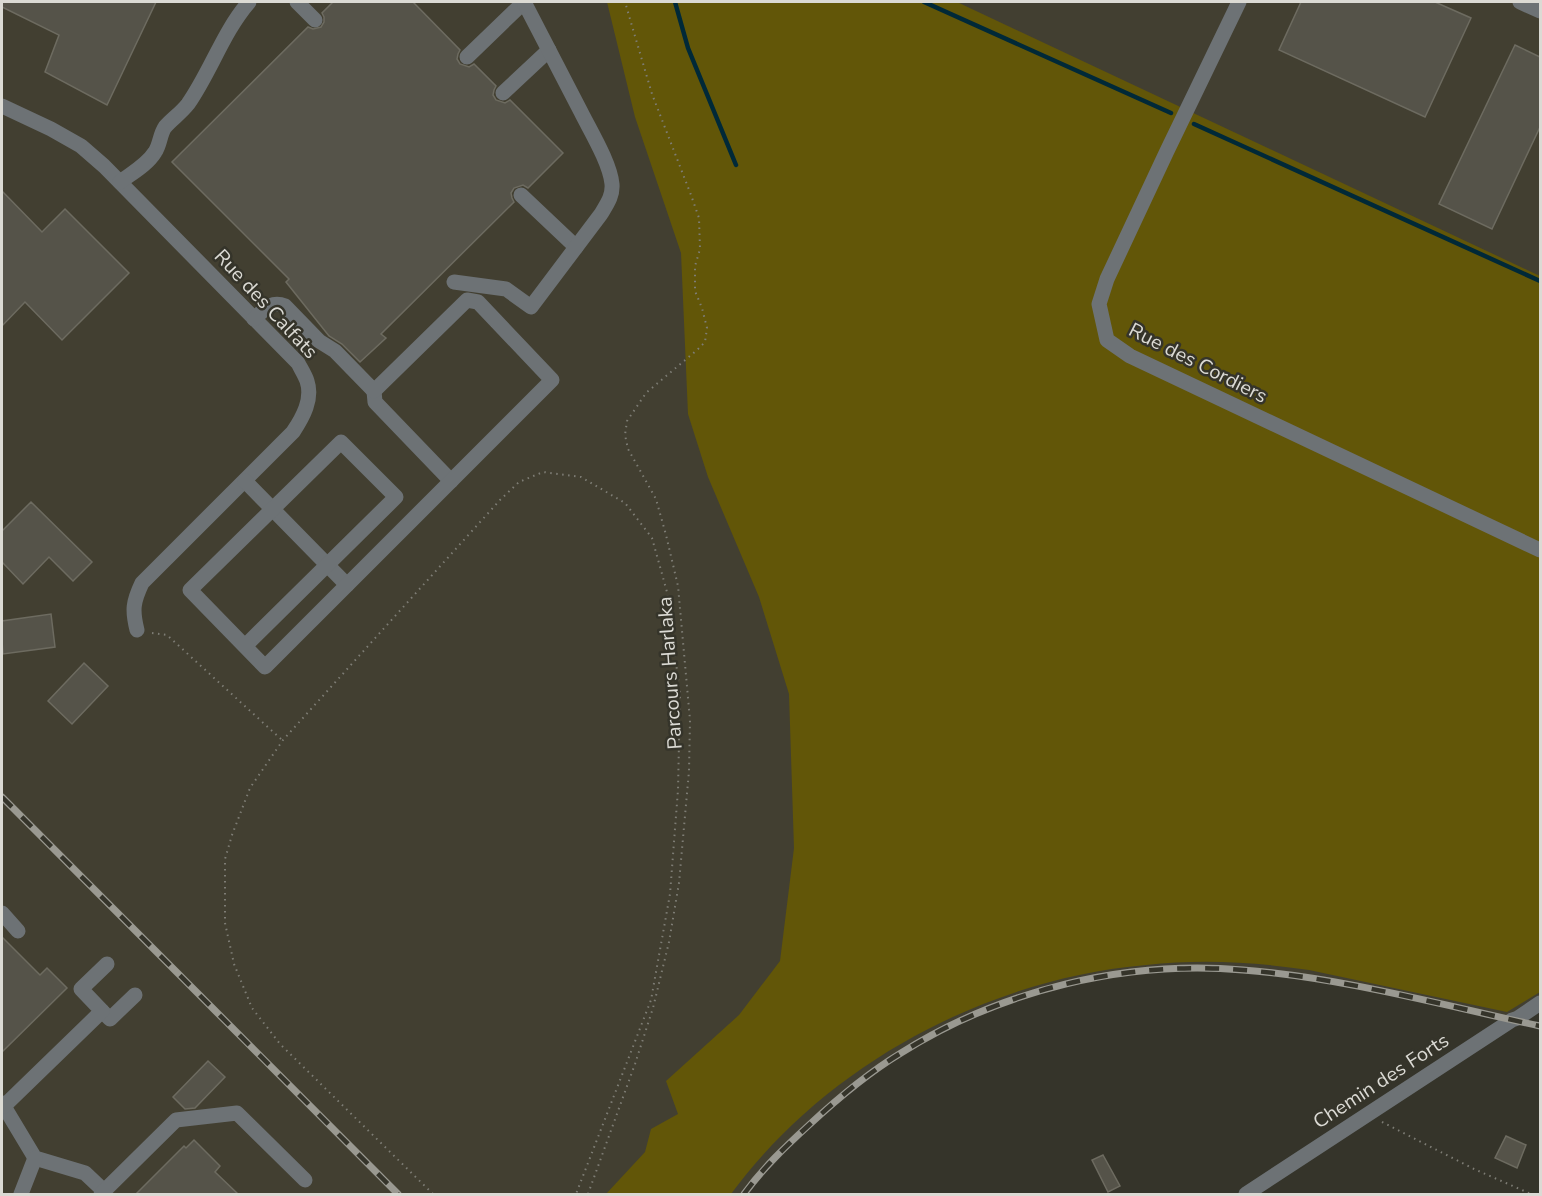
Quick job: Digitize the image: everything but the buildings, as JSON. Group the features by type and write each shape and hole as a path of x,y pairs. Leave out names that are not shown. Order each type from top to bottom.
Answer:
{"street":[{"path":"120,182 145,164 154,154 160,143 163,129 187,106 237,15 249,2"},
{"path":"297,2 315,20"},
{"path":"454,282 506,289 531,307 609,202 612,193 612,181 596,142 524,2 467,57"},
{"name":"Rue des Cordiers","path":"1239,2 1107,279 1099,304 1107,340 1130,356 1540,550"},
{"path":"1520,2 1540,11"},
{"path":"503,93 549,50"},
{"name":"Rue des Calfats","path":"2,106 81,146 120,182 298,363 307,380 309,394 303,417 293,432 142,583 135,597 133,614 137,630"},
{"path":"521,195 576,247"},
{"path":"245,646 396,497 341,442 190,590 245,646 266,667 552,380 478,302 467,300 374,392"},
{"path":"254,319 272,304 285,306 319,341 335,351 374,392 375,402 451,481"},
{"path":"245,481 347,585"},
{"path":"2,913 18,931"},
{"path":"107,964 81,989 110,1018 135,995"},
{"name":"Chemin des Forts","path":"1246,1194 1540,1003"},
{"path":"102,1011 3,1104 35,1158 85,1173 103,1193 176,1119 237,1113 305,1180"},
{"path":"21,1194 35,1158"}],"path":[{"name":"Parcours Harlaka","path":"588,1194 632,1074 653,1008 669,942 679,884 689,771 690,720 678,586 656,499 628,449 625,435 627,421 646,393 705,342 707,328 695,291 695,266 700,249 699,218 652,94 625,2"},
{"path":"433,1194 280,1044 252,1008 234,964 225,923 225,859 250,788 283,740 500,500 519,482 543,472 581,477 625,503 652,538 667,592 680,694 678,790 670,894 651,1000 576,1194"},
{"path":"137,630 167,635 283,740"},
{"path":"1370,1114 1394,1129 1531,1194"}],"shaded area":[{"path":"2,2 1540,2 1540,1002 1512,1020 1406,996 1301,976 1190,968 1144,971 1098,978 1025,996 983,1011 901,1053 858,1083 820,1114 781,1150 744,1194 2,1194"},
{"path":"607,2 957,2 1540,276 1540,992 1507,1012 1309,970 1268,965 1187,962 1146,965 1086,974 1027,989 969,1010 914,1036 862,1069 813,1106 770,1148 731,1194 606,1194 645,1152 651,1129 678,1114 666,1081 739,1015 780,961 794,848 789,694 759,597 708,477 688,414 681,253 635,117"}],"waterway":[{"path":"675,2 688,48 736,165"},
{"path":"924,2 1171,113"},
{"path":"1194,124 1540,281"}],"railway":[{"path":"2,797 398,1194"},
{"path":"744,1194 775,1158 809,1125 853,1087 901,1053 980,1012 1022,996 1065,984 1109,975 1154,970 1199,968 1243,970 1356,986 1540,1026"}]}
